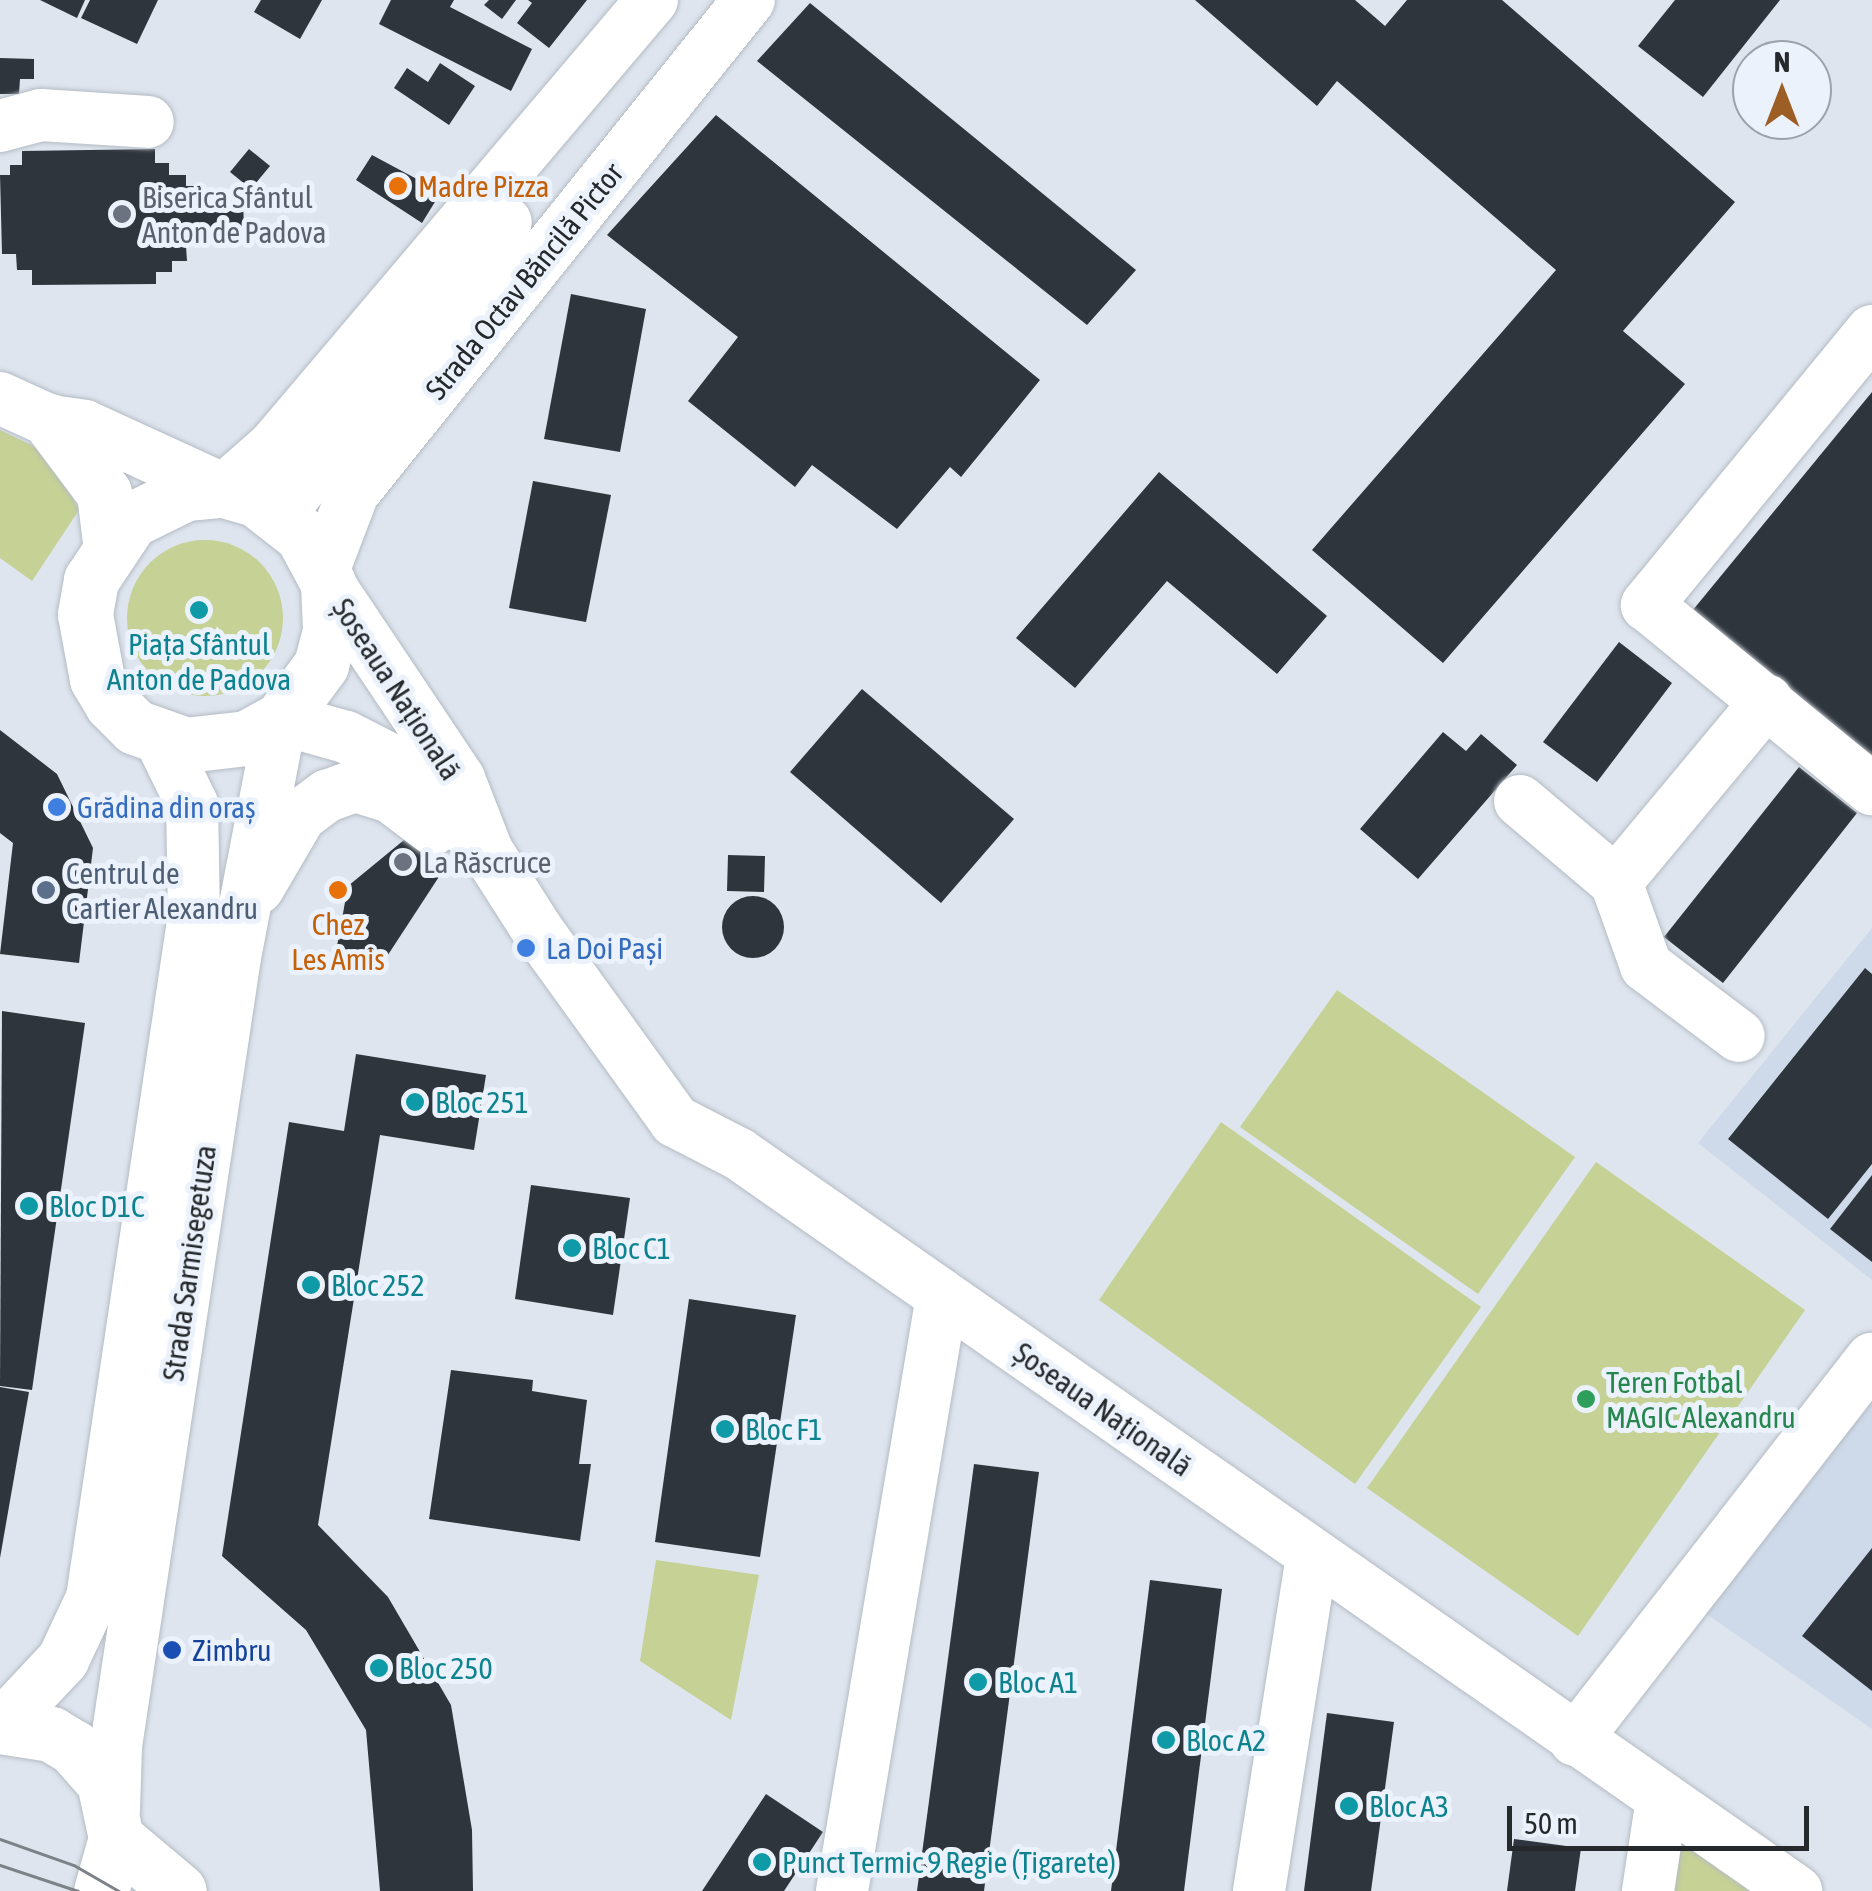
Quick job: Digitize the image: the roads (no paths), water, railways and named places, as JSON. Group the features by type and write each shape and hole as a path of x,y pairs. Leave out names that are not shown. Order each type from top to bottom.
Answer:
{"main road":[{"path":"50,422 104,493 110,542"},
{"path":"224,490 280,514 302,535 325,579 330,631 321,665 281,719 220,744 160,738 135,727 112,704 88,648 91,580 110,542 158,504 224,490"},
{"path":"0,1726 26,1727 73,1747 104,1782 115,1824 133,1859 178,1891"},
{"path":"100,1891 115,1824"}],"street":[{"path":"0,398 50,422 85,426 224,490 273,447 652,0"},
{"name":"Strada Octav Băncilă Pictor","path":"280,514 490,242 687,0"},
{"name":"Strada Octav Băncilă Pictor","path":"325,579 353,493 749,0"},
{"path":"0,126 41,115 148,122"},
{"path":"1872,331 1647,605 1872,790"},
{"name":"Șoseaua Națională","path":"325,579 459,779 487,852 538,932 675,1121 739,1154 1796,1891"},
{"path":"1616,882 1766,701"},
{"name":"Șoseaua Națională","path":"281,719 346,737 397,763 487,852"},
{"name":"Strada Sarmisegetuza","path":"115,1824 116,1746 241,919 281,719"},
{"name":"Strada Sarmisegetuza","path":"0,1726 63,1660 92,1598 194,915 192,804 160,738"},
{"path":"241,919 300,816 327,796 355,786 391,797 418,815 538,932"},
{"path":"1520,801 1616,882 1646,966 1738,1036"},
{"path":"842,1891 942,1296"},
{"path":"1576,1740 1872,1360"},
{"path":"1259,1891 1312,1556"},
{"path":"1648,1891 1662,1798"}],"tram line":[{"path":"0,1839 74,1865 119,1891"},
{"path":"0,1865 78,1891"}],"place":[{"name":"Madre Pizza","path":"398,186"},
{"name":"Biserica Sfântul Anton de Padova","path":"122,214"},
{"name":"Piața Sfântul Anton de Padova","path":"199,610"},
{"name":"Grădina din oraș","path":"57,807"},
{"name":"La Răscruce","path":"403,862"},
{"name":"Centrul de Cartier Alexandru","path":"46,890"},
{"name":"Chez Les Amis","path":"338,890"},
{"name":"La Doi Pași","path":"526,948"},
{"name":"Bloc 251","path":"415,1102"},
{"name":"Bloc D1C","path":"29,1206"},
{"name":"Bloc C1","path":"572,1248"},
{"name":"Bloc 252","path":"311,1285"},
{"name":"Teren Fotbal MAGIC Alexandru","path":"1586,1399"},
{"name":"Bloc F1","path":"725,1429"},
{"name":"Zimbru","path":"172,1650"},
{"name":"Bloc 250","path":"379,1668"},
{"name":"Bloc A1","path":"978,1682"},
{"name":"Bloc A2","path":"1166,1740"},
{"name":"Bloc A3","path":"1349,1806"},
{"name":"Punct Termic 9 Regie (Țigarete)","path":"762,1862"}]}
